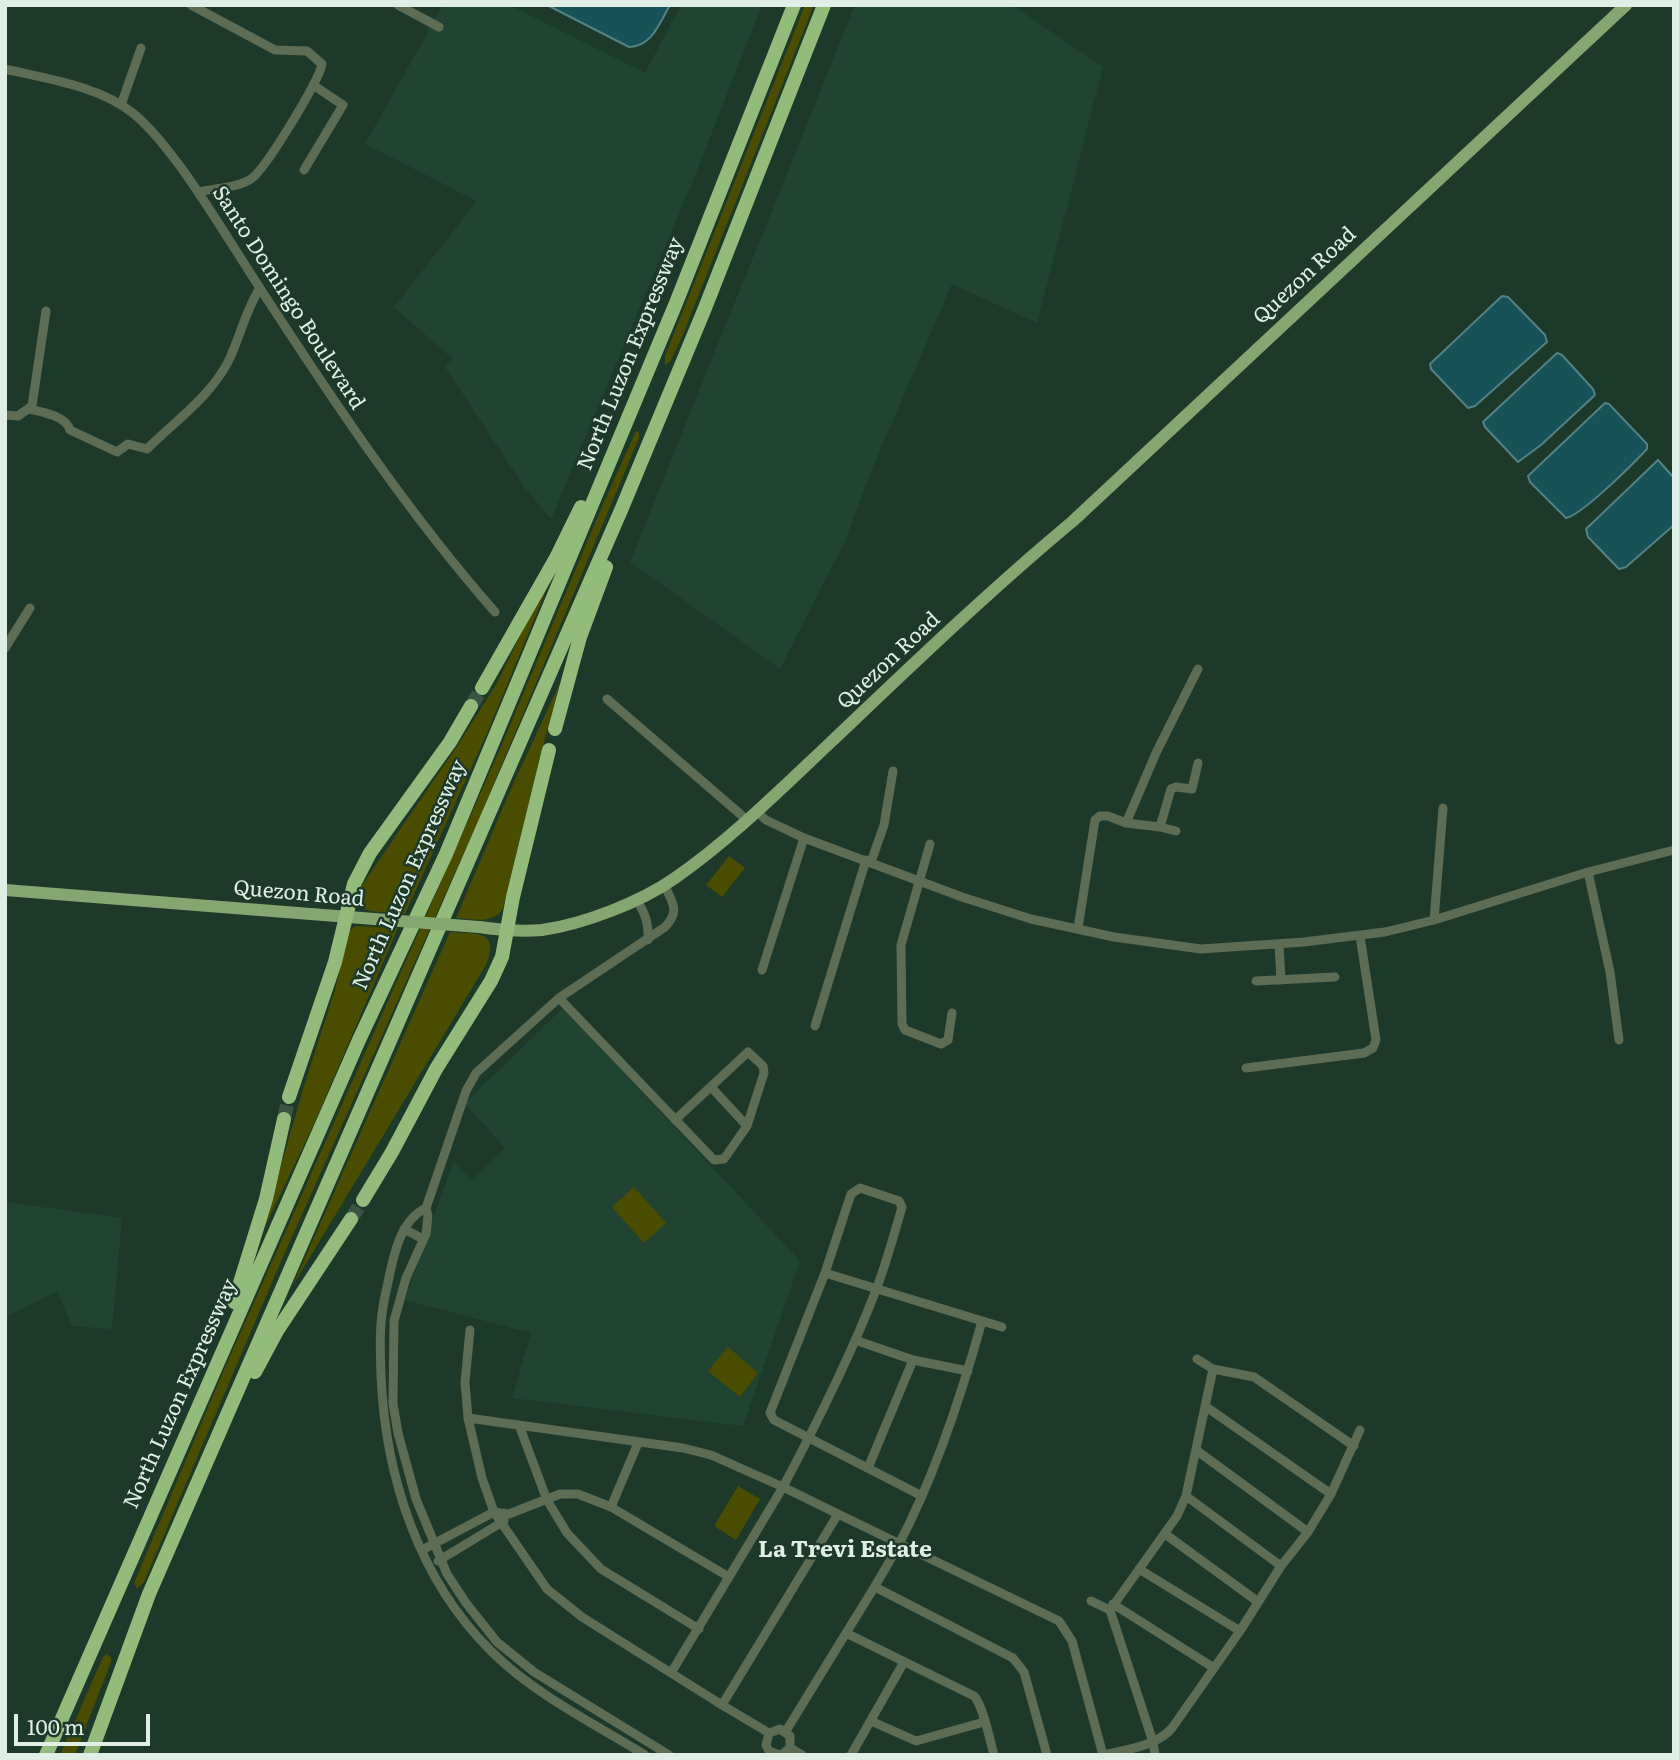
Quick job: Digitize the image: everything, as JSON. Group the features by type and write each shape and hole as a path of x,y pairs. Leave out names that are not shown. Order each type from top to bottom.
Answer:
{"highway":[{"name":"North Luzon Expressway","path":"47,1755 359,1040 446,854 676,303 794,5"},
{"path":"90,1755 149,1594 622,509 705,308 824,5"},
{"path":"482,688 572,526 658,330 676,303"},
{"path":"555,729 580,637 619,532 622,509"},
{"path":"289,1097 335,962 354,884 370,853 450,742 471,706"},
{"path":"363,1200 436,1069 491,981 502,957 513,897 549,750"},
{"path":"197,1409 263,1211 284,1119"},
{"path":"149,1594 259,1362 351,1219"}],"main road":[{"name":"Quezon Road","path":"5,890 479,928 542,930 603,913 675,878 752,816 919,658 1015,569 1073,521 1626,5"}],"street":[{"path":"191,5 275,50 307,51 322,64 313,85 268,159 253,178 243,183 198,192"},
{"path":"398,5 439,27"},
{"path":"121,104 141,48"},
{"name":"Santo Domingo Boulevard","path":"5,69 59,82 121,104 159,139 198,192 392,485 448,558 495,612"},
{"path":"304,170 343,105 313,85"},
{"path":"29,410 62,420 68,424 70,430 117,452 128,443 147,449 170,425 200,401 228,362 244,317 260,288"},
{"path":"5,415 18,416 29,410 33,402 46,311"},
{"path":"5,648 30,608"},
{"path":"1126,822 1156,753 1198,669"},
{"path":"607,699 752,816 804,838 1031,919 1170,946 1201,948 1279,944 1360,936 1434,920 1588,872 1674,850"},
{"path":"1160,827 1171,789 1192,789 1198,763"},
{"path":"815,1026 869,861 884,825 893,772"},
{"path":"1434,920 1443,808"},
{"path":"1078,928 1094,820 1100,816 1108,816 1176,831"},
{"path":"762,970 804,838"},
{"path":"930,844 901,944 902,1024 905,1030 941,1044 948,1040 952,1013"},
{"path":"1588,872 1611,972 1619,1040"},
{"path":"664,884 675,908 675,914 665,927 559,998 476,1073 466,1091 426,1208 428,1226 406,1278 394,1321 393,1404 416,1499 447,1574 466,1603 497,1642 534,1672 669,1755"},
{"path":"636,899 645,914 649,928 648,940"},
{"path":"1246,1068 1364,1053 1373,1048 1376,1040 1360,936"},
{"path":"1279,944 1281,980"},
{"path":"1256,981 1335,977"},
{"path":"559,998 675,1120 714,1160 724,1159 747,1126 764,1073 763,1066 748,1052 675,1120"},
{"path":"711,1087 747,1126"},
{"path":"671,1672 783,1487 810,1437 877,1288 902,1208 899,1201 860,1188 851,1194 825,1273 770,1413 774,1420 810,1437 922,1496"},
{"path":"426,1208 412,1217 404,1229 380,1320 382,1398 388,1445 401,1501 437,1583 462,1619 491,1651 528,1683 645,1755"},
{"path":"404,1229 423,1239"},
{"path":"825,1273 1002,1327"},
{"path":"390,1275 406,1278"},
{"path":"786,1731 899,1545 922,1496 968,1371 982,1321"},
{"path":"470,1330 465,1382 468,1418 482,1478 501,1525 547,1589 582,1618 769,1733"},
{"path":"855,1340 913,1360 968,1371"},
{"path":"869,1468 913,1360"},
{"path":"1197,1360 1213,1369 1254,1377 1354,1446"},
{"path":"1112,1607 1177,1516 1186,1496 1213,1369"},
{"path":"1205,1405 1331,1494"},
{"path":"468,1418 683,1448 711,1455 783,1487 1059,1621 1072,1641 1104,1755 1153,1742 1172,1728 1240,1631 1280,1566 1308,1532 1331,1494 1360,1430"},
{"path":"519,1425 547,1500 567,1533 601,1569 699,1629"},
{"path":"611,1507 638,1443"},
{"path":"1196,1450 1308,1532"},
{"path":"422,1550 494,1512 509,1514 560,1494 578,1494 611,1507 729,1577"},
{"path":"1186,1496 1280,1566"},
{"path":"429,1566 501,1525 509,1514"},
{"path":"722,1705 838,1514"},
{"path":"1165,1534 1257,1601"},
{"path":"1139,1570 1240,1631"},
{"path":"875,1587 1013,1658 1024,1672 1047,1755"},
{"path":"1091,1601 1112,1607 1214,1668"},
{"path":"1112,1607 1155,1755"},
{"path":"846,1633 974,1696 981,1704 994,1755"},
{"path":"851,1755 904,1662"},
{"path":"528,1683 534,1672"},
{"path":"871,1721 916,1741 984,1722"},
{"path":"769,1733 780,1729 786,1731 790,1736 790,1748"},
{"path":"761,1755 769,1733"},
{"path":"766,1745 769,1751 780,1755 790,1748"},
{"path":"790,1748 802,1755"}],"shaded area":[{"path":"443,5 509,5 645,73 681,5 762,5 694,178 551,519 525,488 445,367 453,359 394,307 477,201 365,144"},
{"path":"805,5 814,5 682,337 670,362 665,365 665,356"},
{"path":"855,5 1012,5 1103,67 1037,323 952,284 871,471 846,539 780,669 630,562"},
{"path":"636,431 639,432 639,438 479,819 279,1266 144,1582 137,1589 134,1583 223,1372 497,756"},
{"path":"548,586 488,731 405,914 370,911 361,907 357,896 360,888 497,683 540,595"},
{"path":"560,683 503,908 489,919 456,918 510,791"},
{"path":"729,856 745,868 722,897 706,885"},
{"path":"356,926 398,928 314,1124 261,1235 335,990 349,931"},
{"path":"450,932 477,934 488,940 490,954 486,965 292,1287"},
{"path":"563,1008 800,1261 743,1426 512,1398 531,1333 405,1300 453,1162 472,1181 505,1148 465,1103"},
{"path":"634,1187 666,1223 644,1243 612,1207"},
{"path":"5,1202 122,1218 112,1329 72,1326 57,1291 5,1317"},
{"path":"728,1347 758,1373 740,1397 708,1371"},
{"path":"738,1486 760,1499 736,1540 714,1526"},
{"path":"107,1654 111,1662 75,1755 60,1755 103,1657"}],"water":[{"path":"547,5 670,5 649,38 644,43 629,47"},
{"path":"1502,296 1508,297 1545,335 1547,342 1475,406 1468,408 1431,369 1430,364"},
{"path":"1557,353 1562,355 1593,389 1595,395 1541,445 1518,462 1483,422"},
{"path":"1605,403 1647,444 1647,449 1595,499 1566,518 1530,482 1528,476"},
{"path":"1658,460 1674,478 1674,525 1626,567 1619,569 1588,537 1586,529"}],"tunnel":[{"path":"471,706 482,688"},
{"path":"284,1119 289,1097"},
{"path":"351,1219 363,1200"}],"district":[{"name":"La Trevi Estate","path":"845,1550"}]}
